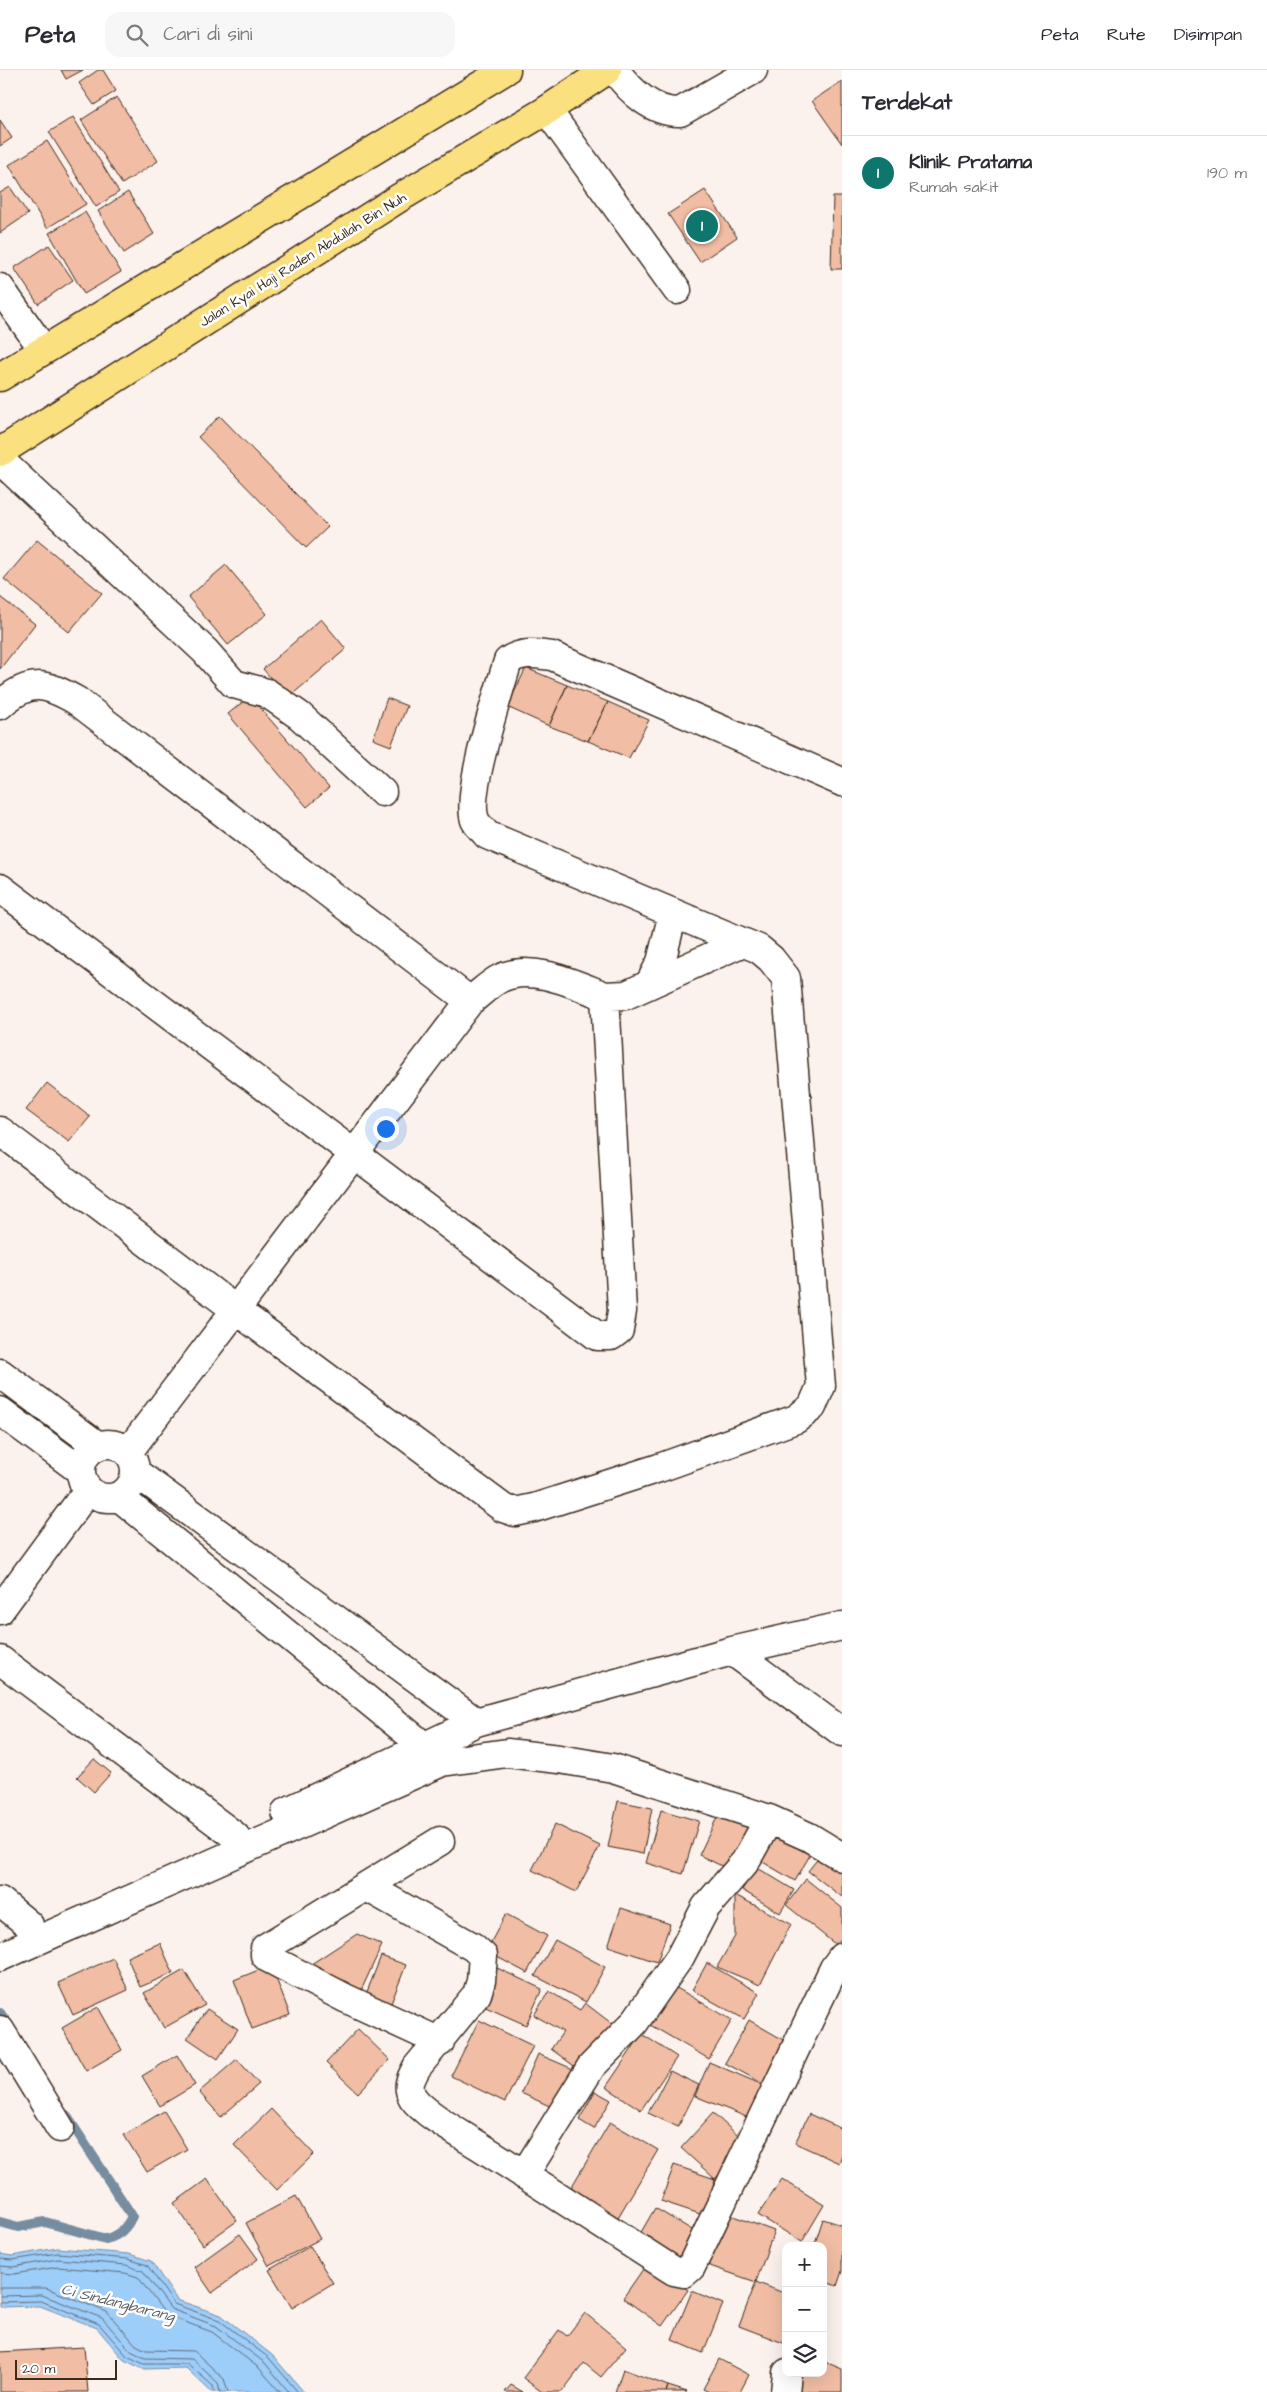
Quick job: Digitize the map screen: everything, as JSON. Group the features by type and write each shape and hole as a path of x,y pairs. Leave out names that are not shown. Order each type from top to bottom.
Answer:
{"highway":[{"path":"0,377 43,349 506,70"},
{"name":"Jalan Kyai Haji Raden Abdullah Bin Nuh","path":"0,452 391,203 547,110 607,70"}],"street":[{"path":"615,70 626,85 653,106 671,112 680,112 752,70"},
{"path":"547,110 677,290"},
{"path":"0,288 43,349"},
{"path":"0,460 205,651 234,684 267,693 300,716 382,792"},
{"path":"0,1131 236,1310 503,1508 515,1512 534,1508 659,1468 796,1419 812,1407 821,1386 786,978 771,959 759,949 488,835 475,820 474,796 478,767 508,661 516,655 531,653 552,656 842,782"},
{"path":"0,705 16,690 36,685 58,690 77,701 470,1001"},
{"path":"0,888 355,1152 578,1324 597,1336 611,1336 620,1330 621,1280 605,996"},
{"path":"650,983 661,962 673,913"},
{"path":"0,1411 107,1499 127,1491 133,1482 131,1462 236,1310 470,1001 502,978 519,974 551,976 605,996 626,995 741,943"},
{"path":"0,1374 98,1446"},
{"path":"0,1610 84,1480 83,1460 89,1451 98,1446 109,1444 119,1446 131,1462 476,1722"},
{"path":"118,1496 425,1747"},
{"path":"0,1939 235,1836 476,1722 732,1650 842,1626"},
{"path":"732,1650 842,1732"},
{"path":"0,1660 235,1836"},
{"path":"0,1957 442,1762 507,1753 568,1760 613,1768 769,1819 809,1837 842,1857"},
{"path":"524,2175 591,2067 634,2023 680,1957 706,1907 745,1862 769,1819"},
{"path":"440,1841 268,1946 265,1955 345,1998 440,2042"},
{"path":"367,1887 473,1947 483,1956 481,1981 477,1994 418,2067 410,2080 409,2088 413,2098 421,2107 674,2272 684,2273 691,2268 834,1968 842,1957"},
{"path":"0,1901 29,1925"},
{"path":"0,2030 60,2128"},
{"path":"785,2392 786,2377"}],"water":[{"name":"Ci Sindangbarang","path":"57,2248 129,2254 151,2261 177,2300 221,2315 272,2355 304,2392 211,2392 186,2368 143,2369 124,2360 97,2328 40,2306 0,2307 0,2254 12,2256"}],"building":[{"path":"61,70 83,70 66,79"},
{"path":"98,70 103,70 116,91 94,105 79,83"},
{"path":"842,81 842,144 812,101"},
{"path":"117,97 158,161 122,184 81,120"},
{"path":"73,117 119,192 96,207 49,132"},
{"path":"0,120 12,138 0,146"},
{"path":"47,141 86,204 47,228 9,165"},
{"path":"10,187 28,214 0,233 0,193"},
{"path":"705,190 737,237 700,262 668,214"},
{"path":"128,192 154,234 124,253 98,211"},
{"path":"833,197 842,197 842,269 831,269"},
{"path":"85,212 121,272 84,294 49,233"},
{"path":"49,245 73,280 38,304 14,268"},
{"path":"220,416 328,527 306,548 198,437"},
{"path":"37,540 102,593 69,632 4,579"},
{"path":"226,565 267,614 228,645 188,597"},
{"path":"0,597 35,624 0,669"},
{"path":"321,619 346,649 288,698 263,669"},
{"path":"526,668 567,685 549,726 507,707"},
{"path":"567,685 608,702 588,741 549,726"},
{"path":"250,696 329,788 307,807 228,714"},
{"path":"387,698 407,706 391,746 373,739"},
{"path":"608,702 649,720 629,758 588,741"},
{"path":"47,1083 90,1117 69,1142 26,1110"},
{"path":"94,1759 111,1773 94,1792 77,1777"},
{"path":"618,1801 652,1808 643,1854 608,1847"},
{"path":"721,1809 750,1823 728,1869 699,1855"},
{"path":"661,1810 699,1821 683,1874 646,1863"},
{"path":"555,1824 600,1846 576,1892 532,1870"},
{"path":"771,1833 810,1855 795,1881 756,1858"},
{"path":"824,1851 842,1865 842,1897 808,1871"},
{"path":"756,1867 794,1890 780,1913 742,1890"},
{"path":"806,1879 842,1908 842,1938 836,1945 786,1905"},
{"path":"735,1895 791,1924 760,1985 717,1967 735,1936"},
{"path":"621,1908 670,1924 657,1962 608,1946"},
{"path":"506,1914 547,1936 527,1973 486,1951"},
{"path":"357,1934 382,1945 359,1995 302,1970"},
{"path":"555,1940 605,1967 586,2002 535,1976"},
{"path":"160,1943 173,1973 140,1987 127,1957"},
{"path":"381,1956 406,1965 390,2006 365,1997"},
{"path":"113,1958 128,1990 73,2015 58,1983"},
{"path":"707,1963 759,1993 744,2019 692,1990"},
{"path":"271,1965 290,2015 252,2029 234,1980"},
{"path":"497,1968 542,1989 526,2025 481,2005"},
{"path":"184,1970 205,2005 164,2028 144,1993"},
{"path":"668,1983 732,2020 709,2059 645,2022"},
{"path":"549,1991 580,2010 585,2003 615,2026 581,2071 551,2049 563,2032 534,2015"},
{"path":"98,2007 122,2050 86,2071 62,2028"},
{"path":"207,2009 238,2029 218,2059 187,2038"},
{"path":"479,2020 533,2046 505,2102 451,2076"},
{"path":"749,2020 787,2042 764,2084 725,2063"},
{"path":"358,2029 390,2060 358,2093 326,2063"},
{"path":"642,2034 677,2057 641,2110 606,2087"},
{"path":"538,2054 573,2069 556,2109 521,2093"},
{"path":"177,2055 195,2085 160,2106 142,2076"},
{"path":"237,2059 259,2084 221,2117 199,2092"},
{"path":"709,2062 763,2085 749,2118 695,2096"},
{"path":"670,2071 699,2085 678,2127 648,2113"},
{"path":"595,2091 611,2100 594,2129 579,2120"},
{"path":"271,2109 314,2154 277,2190 234,2145"},
{"path":"164,2111 187,2149 147,2172 124,2135"},
{"path":"713,2113 746,2143 715,2179 681,2148"},
{"path":"809,2114 842,2129 842,2155 839,2163 795,2143"},
{"path":"610,2122 658,2150 617,2219 569,2191"},
{"path":"674,2165 715,2179 703,2215 661,2201"},
{"path":"207,2179 237,2221 203,2245 174,2203"},
{"path":"782,2179 824,2205 802,2242 758,2215"},
{"path":"296,2196 320,2239 269,2266 246,2223"},
{"path":"655,2208 699,2234 684,2260 640,2234"},
{"path":"725,2213 774,2231 756,2282 707,2265"},
{"path":"823,2219 842,2225 842,2271 837,2286 827,2282 827,2242 815,2242"},
{"path":"240,2234 258,2259 212,2293 194,2267"},
{"path":"310,2246 333,2283 292,2308 269,2270"},
{"path":"648,2262 688,2290 662,2326 623,2298"},
{"path":"756,2282 782,2292 782,2342 739,2326"},
{"path":"692,2291 723,2304 703,2353 672,2340"},
{"path":"585,2313 626,2347 601,2377 584,2363 562,2392 542,2392 523,2378 559,2330 567,2336"},
{"path":"84,2347 88,2392 0,2392 0,2352"},
{"path":"719,2359 749,2375 740,2392 709,2392 703,2389"},
{"path":"827,2363 842,2369 842,2392 790,2392 792,2377 827,2377"},
{"path":"623,2369 668,2386 666,2392 615,2392"},
{"path":"511,2385 523,2392 505,2392"},
{"path":"668,2386 687,2392 666,2392"}],"waterway":[{"path":"0,2013 10,2027"},
{"path":"0,2222 18,2227 45,2222 106,2239 118,2234 130,2220 132,2216 66,2115"}],"place":[{"name":"Klinik Pratama","path":"702,226"}]}
